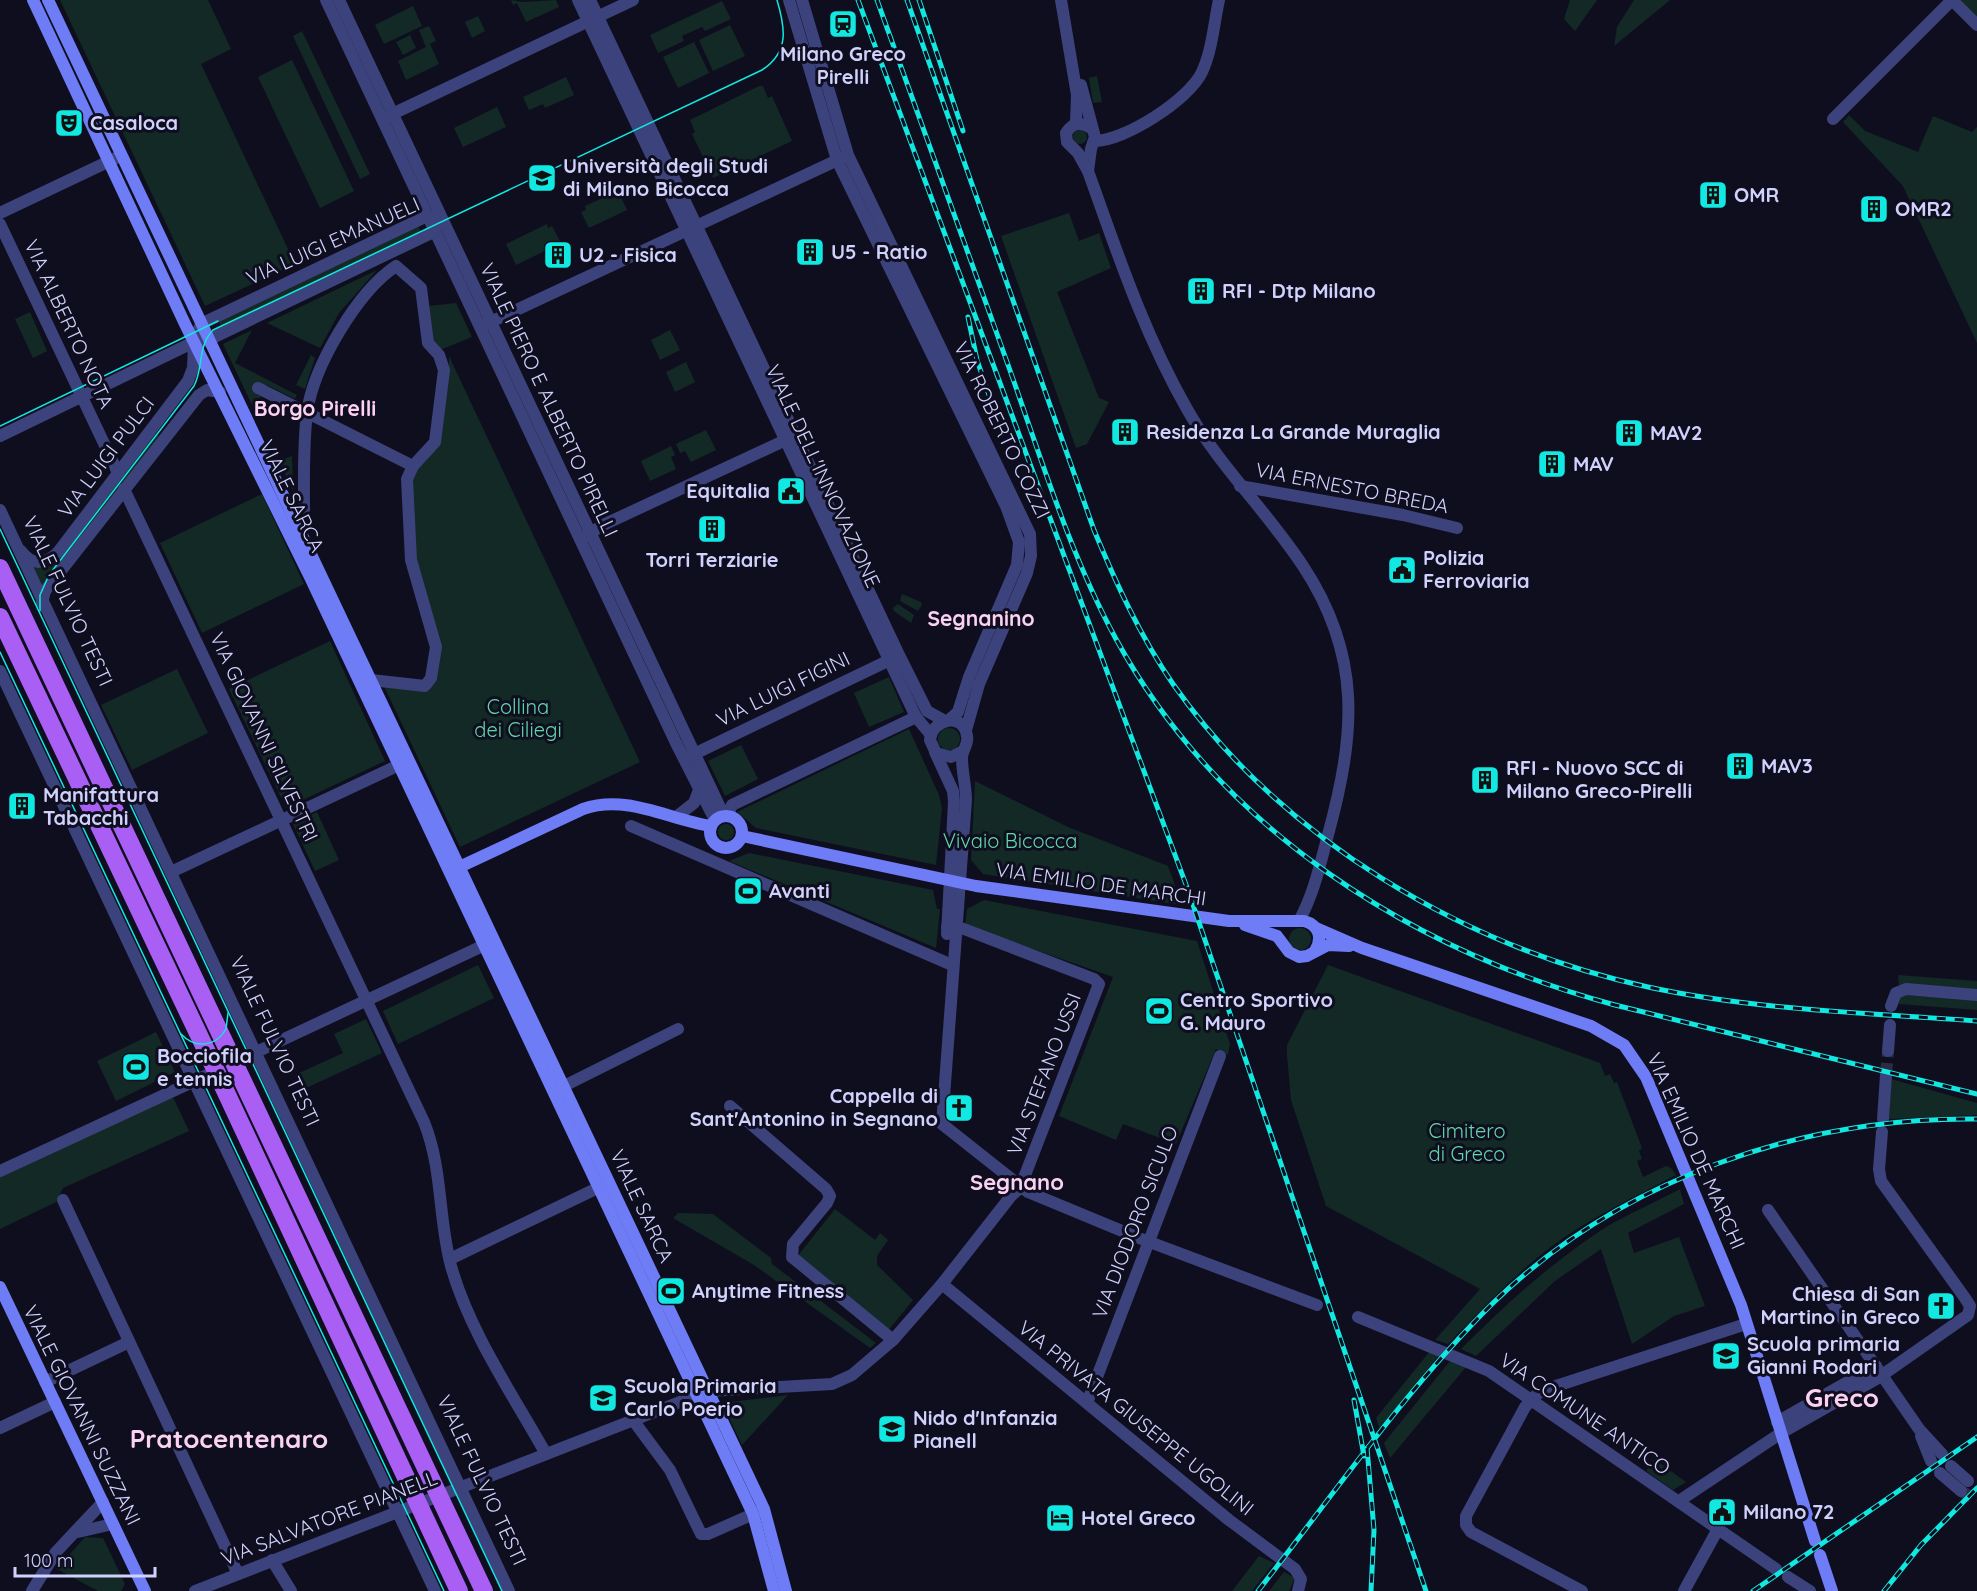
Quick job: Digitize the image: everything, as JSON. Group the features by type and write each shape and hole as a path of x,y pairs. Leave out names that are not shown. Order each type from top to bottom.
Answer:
{"main road":[{"path":"0,568 484,1591"},
{"path":"0,617 216,1071 459,1591"},
{"path":"216,1071 235,1062"}],"street":[{"name":"VIALE SARCA","path":"33,0 194,342 399,765 454,870"},
{"name":"VIALE SARCA","path":"48,0 295,517 371,680 454,870 759,1512 786,1591"},
{"name":"VIALE PIERO E ALBERTO PIRELLI","path":"326,0 441,217 485,324 719,819 712,840 722,847 733,846 742,836 739,822 719,819 699,790 689,756"},
{"name":"VIALE PIERO E ALBERTO PIRELLI","path":"339,0 434,232 485,324"},
{"name":"VIALE DELL'INNOVAZIONE","path":"578,0 593,20 894,658 916,717 931,735"},
{"name":"VIALE DELL'INNOVAZIONE","path":"590,0 593,20"},
{"path":"388,116 633,0"},
{"path":"789,0 842,158"},
{"path":"802,0 842,158"},
{"name":"VIA ERNESTO BREDA","path":"1061,0 1077,95 1077,123 1068,130 1066,139 1070,147 1088,147"},
{"path":"1088,147 1120,136 1170,105 1195,83 1207,54 1219,0"},
{"path":"1833,119 1952,0 1977,26"},
{"name":"VIA ERNESTO BREDA","path":"1073,75 1083,90 1091,128 1088,171 1150,338 1187,410 1240,486 1300,560 1321,596 1341,649 1346,680 1349,740 1343,778 1310,909 1297,921"},
{"path":"1077,123 1091,128"},
{"path":"0,213 122,156"},
{"path":"485,324 842,158"},
{"name":"VIA ROBERTO COZZI","path":"842,158 1006,506 1019,542 1015,570 969,677 958,712 935,727 931,735 933,748 953,791 954,808 948,880 952,965 942,1124 1020,1188"},
{"name":"VIA ROBERTO COZZI","path":"842,158 1030,534 1031,556 1027,573 979,684 966,730 968,741 963,751 966,789 961,883 952,927"},
{"name":"VIA LUIGI EMANUELI","path":"0,436 194,342 208,339 434,232 441,217 427,216 201,324"},
{"name":"VIA ALBERTO NOTA","path":"0,224 118,473"},
{"path":"295,517 304,510 307,412 318,375 342,328 367,292 396,266 421,288 428,343 439,355 444,370 435,442 413,466 407,479 409,549 436,646 431,678 423,686 371,680"},
{"path":"194,342 201,324"},
{"name":"VIA LUIGI PULCI","path":"20,550 33,562 44,562 53,557 188,381 193,368 194,342"},
{"path":"258,388 413,466"},
{"name":"VIA LUIGI PULCI","path":"42,603 45,591 199,394 207,390 220,392"},
{"path":"586,536 603,525 790,438"},
{"name":"VIA ERNESTO BREDA","path":"1240,486 1403,515 1457,528"},
{"name":"VIA GIOVANNI SILVESTRI","path":"123,489 421,1114 434,1148 450,1259 474,1321 546,1454"},
{"name":"VIALE FULVIO TESTI","path":"0,510 509,1591"},
{"name":"VIALE DELL'INNOVAZIONE","path":"894,658 927,711 947,720"},
{"name":"VIA LUIGI FIGINI","path":"689,756 894,658"},
{"path":"0,671 435,1591"},
{"path":"454,870 594,805 621,803 676,817 719,819 732,805 916,717"},
{"path":"947,720 958,722 966,730"},
{"path":"933,748 939,755 948,758 963,751"},
{"path":"171,872 399,765"},
{"path":"953,791 966,789"},
{"path":"676,817 694,803 699,790"},
{"path":"631,826 952,965"},
{"name":"VIA EMILIO DE MARCHI","path":"742,836 961,883 1232,922 1274,935 1284,942 1289,952 1299,957 1333,945 1362,948"},
{"path":"1310,909 1320,939 1315,951"},
{"path":"1284,942 1286,929 1297,921"},
{"name":"VIA EMILIO DE MARCHI","path":"1232,922 1297,921 1362,948 1573,1018 1611,1035 1624,1045 1640,1064 1687,1179 1715,1239 1746,1324 1815,1541"},
{"name":"VIA STEFANO USSI","path":"952,927 1094,979 1099,984 1020,1188"},
{"path":"235,1062 489,943"},
{"path":"1891,1006 1896,993 1906,989 1977,995"},
{"path":"1888,1051 1890,1025"},
{"path":"559,1089 678,1029"},
{"name":"VIA DIODORO SICULO","path":"1086,1403 1221,1056"},
{"path":"0,1171 216,1071"},
{"path":"1679,1502 1779,1428 1879,1371 1965,1319 1970,1313 1968,1301 1935,1257 1932,1248 1882,1184 1879,1172 1886,1075"},
{"path":"730,1106 826,1189 830,1196 827,1203 793,1244 792,1257 893,1340"},
{"path":"450,1259 604,1185"},
{"path":"1020,1188 1148,1242 1317,1305"},
{"name":"VIA SALVATORE PIANELL","path":"195,1591 702,1393 832,1384 852,1375 866,1366 893,1340 1020,1188"},
{"path":"63,1200 238,1574"},
{"path":"1768,1210 1937,1458"},
{"name":"VIA PRIVATA GIUSEPPE UGOLINI","path":"942,1284 1238,1527 1295,1569 1300,1587"},
{"name":"VIALE GIOVANNI SUZZANI","path":"0,1287 145,1591"},
{"name":"VIA COMUNE ANTICO","path":"1358,1317 1475,1363 1532,1398 1776,1569"},
{"path":"1582,1591 1471,1532 1466,1525 1466,1516 1532,1398 1553,1387 1746,1324"},
{"path":"45,1382 129,1342"},
{"path":"1552,1412 1550,1407 1553,1387"},
{"path":"0,1428 55,1402"},
{"path":"633,1420 670,1470 701,1534 708,1534 759,1512"},
{"path":"1945,1469 1964,1486"},
{"path":"32,1591 57,1552 103,1502"},
{"name":"VIALE SARCA","path":"759,1512 774,1591"},
{"path":"77,1532 113,1524"},
{"path":"1684,1591 1718,1529"},
{"path":"1826,1591 1820,1555 1832,1591"},
{"path":"272,1560 291,1591"},
{"path":"1788,1577 1810,1591"}],"green space":[{"path":"60,0 208,0 231,49 201,64 295,264 205,306"},
{"path":"511,0 522,2 556,0 559,7 526,22 517,3 513,5"},
{"path":"1570,0 1597,0 1575,31 1564,19"},
{"path":"1634,0 1670,0 1614,46 1617,27"},
{"path":"1977,0 1977,19 1960,2"},
{"path":"722,1 731,19 705,31 702,27 682,36 684,41 658,53 650,35"},
{"path":"413,6 422,26 384,44 375,25"},
{"path":"478,16 485,31 472,38 465,22"},
{"path":"730,25 745,56 713,71 699,40"},
{"path":"429,26 436,41 430,44 439,64 406,80 398,61 426,47 419,30"},
{"path":"302,31 370,174 360,179 293,36"},
{"path":"410,35 416,48 403,55 396,42"},
{"path":"694,42 709,73 678,88 663,57"},
{"path":"292,60 354,191 320,208 258,77"},
{"path":"1097,76 1102,102 1093,103 1089,78"},
{"path":"566,77 574,95 545,108 543,104 529,110 523,97"},
{"path":"763,86 768,98 772,96 792,141 713,178 692,134 695,132 690,120"},
{"path":"497,107 506,127 463,147 454,128"},
{"path":"1849,115 1865,131 1918,152 1933,116 1972,132 1977,127 1977,343 1903,186 1843,122"},
{"path":"1080,130 1085,132 1087,137 1085,142 1080,144 1075,142 1073,137 1075,132"},
{"path":"618,191 627,210 589,228 581,212 586,210 585,206"},
{"path":"1069,213 1079,241 1099,233 1111,268 1057,292 1099,398 1109,402 1087,444 1076,448 1001,236"},
{"path":"417,223 421,233 222,328 217,318"},
{"path":"547,224 548,228 552,226 561,243 516,265 506,244"},
{"path":"377,270 339,313 320,348 267,323"},
{"path":"456,303 472,337 440,350 431,341 429,306"},
{"path":"30,312 47,351 33,358 15,319"},
{"path":"252,330 235,363 297,395 295,399 267,385 254,409 223,344"},
{"path":"670,330 680,350 660,360 651,340"},
{"path":"311,355 315,358 305,389 296,385"},
{"name":"Collina dei Ciliegi","path":"449,356 640,762 460,847 384,686 430,691 439,646 415,560 412,475 427,458 449,373"},
{"path":"686,362 695,382 675,392 666,372"},
{"path":"706,430 716,450 691,462 685,451 680,453 676,444"},
{"path":"154,432 160,437 46,585 38,587 28,565 39,567"},
{"path":"671,446 675,455 671,457 676,469 650,481 641,461"},
{"path":"292,456 293,489 279,461"},
{"path":"262,494 304,584 202,633 160,543"},
{"path":"902,594 921,602 922,605 918,611 900,601"},
{"path":"898,604 914,615 911,623 894,611 893,608"},
{"path":"330,641 385,761 286,808 229,689"},
{"path":"177,669 208,733 132,770 101,705"},
{"path":"889,677 904,712 869,727 854,693"},
{"path":"949,728 957,731 960,739 957,747 949,750 941,747 938,739 941,731"},
{"path":"909,729 939,795 942,808 936,865 756,828 737,812"},
{"path":"741,745 758,779 725,796 708,761"},
{"name":"Vivaio Bicocca","path":"975,781 1068,827 1168,866 1182,905 983,874 971,860"},
{"path":"317,812 339,860 315,871 293,824"},
{"path":"723,824 729,824 734,832 732,838 723,840 718,835 718,829"},
{"path":"749,853 933,890 937,909 940,909 936,948 729,861"},
{"name":"Centro Sportivo G. Mauro","path":"984,900 1197,941 1230,1044 1228,1055 1216,1049 1176,1144 1123,1124 1116,1140 1059,1116 1113,977 965,925 967,909"},
{"path":"1300,928 1310,935 1311,939 1304,949 1300,950 1290,943 1289,939 1296,929"},
{"path":"478,965 494,998 398,1044 383,1011"},
{"name":"Cimitero di Greco","path":"1328,965 1600,1063 1605,1076 1610,1074 1614,1083 1617,1082 1642,1148 1639,1151 1642,1159 1637,1161 1643,1177 1666,1166 1671,1168 1676,1175 1612,1208 1552,1246 1511,1281 1448,1344 1435,1340 1480,1289 1326,1206 1291,1100 1287,1045"},
{"path":"1898,975 1977,981 1977,992 1899,985"},
{"path":"1904,995 1977,1000 1977,1010 1899,1004 1900,997"},
{"path":"366,1019 382,1053 304,1089 297,1074 343,1053 334,1034"},
{"name":"Bocciofila e tennis","path":"156,1032 175,1072 116,1101 97,1061"},
{"path":"1891,1079 1977,1103 1977,1115 1889,1119"},
{"path":"171,1093 189,1131 63,1188 56,1202 0,1229 0,1166"},
{"path":"1680,1189 1684,1204 1628,1233 1634,1253 1679,1237 1705,1306 1674,1316 1632,1344 1601,1249 1555,1281 1476,1356 1461,1349 1530,1284 1586,1240 1615,1222"},
{"path":"835,1209 875,1240 880,1233 888,1240 877,1256 877,1265 913,1300 887,1332 796,1258"},
{"path":"678,1213 713,1214 771,1258 772,1264 876,1343 870,1348 754,1265 673,1218"},
{"path":"1430,1351 1439,1355 1380,1429 1376,1418"},
{"path":"1450,1361 1466,1367 1390,1458 1384,1443"},
{"path":"788,1395 742,1445 722,1403"},
{"path":"1654,1459 1686,1482 1673,1490 1646,1471"},
{"path":"85,1537 103,1538 125,1584 121,1591 98,1591 57,1569"},
{"path":"1259,1556 1274,1563 1252,1591 1232,1591"},
{"path":"1284,1572 1295,1578 1289,1591 1269,1591"}],"tunnel":[{"path":"1886,1075 1888,1051"},
{"path":"1961,1491 1977,1500"}],"tram line":[{"path":"40,611 40,595 49,575 194,386 205,343 213,330 762,70 777,55 783,38 782,20 777,0"},
{"path":"0,426 218,321"},
{"path":"0,529 502,1591"},
{"path":"0,652 444,1591"},
{"path":"181,1034 199,1044 211,1042 222,1035 226,1029 228,1013"}],"railway":[{"path":"858,0 1188,890 1426,1591"},
{"path":"877,0 1056,503 1084,572 1116,639 1159,707 1209,769 1266,824 1328,873 1394,915 1465,951 1539,981 1615,1005 1977,1094"},
{"path":"907,0 1094,530 1111,570 1139,628 1173,684 1217,740 1267,791 1323,837 1382,879 1446,914 1511,945 1579,969 1648,987 1729,1001 1812,1010 1977,1021"},
{"path":"919,0 963,131"},
{"path":"968,317 977,360 989,395"},
{"path":"1258,1591 1371,1443 1461,1336 1493,1303 1543,1259 1598,1222 1656,1190 1717,1164 1780,1144 1845,1129 1911,1121 1977,1119"},
{"path":"1354,1400 1364,1456"},
{"path":"1753,1591 1977,1437"},
{"path":"1367,1448 1374,1530 1371,1591"},
{"path":"1884,1591 1921,1545 1977,1488"}],"place":[{"name":"Milano Greco Pirelli","path":"843,24"},
{"name":"Casaloca","path":"69,123"},
{"name":"Università degli Studi di Milano Bicocca","path":"542,178"},
{"name":"OMR","path":"1713,195"},
{"name":"OMR2","path":"1874,209"},
{"name":"U5 - Ratio","path":"810,252"},
{"name":"U2 - Fisica","path":"558,255"},
{"name":"RFI - Dtp Milano","path":"1201,291"},
{"name":"Residenza La Grande Muraglia","path":"1125,432"},
{"name":"MAV2","path":"1629,433"},
{"name":"MAV","path":"1552,464"},
{"name":"Equitalia","path":"791,491"},
{"name":"Torri Terziarie","path":"712,529"},
{"name":"Polizia Ferroviaria","path":"1402,570"},
{"name":"MAV3","path":"1740,766"},
{"name":"RFI - Nuovo SCC di Milano Greco-Pirelli","path":"1485,780"},
{"name":"Manifattura Tabacchi","path":"22,806"},
{"name":"Avanti","path":"748,891"},
{"name":"Centro Sportivo G. Mauro","path":"1159,1011"},
{"name":"Bocciofila e tennis","path":"136,1067"},
{"name":"Cappella di Sant'Antonino in Segnano","path":"959,1108"},
{"name":"Anytime Fitness","path":"671,1291"},
{"name":"Chiesa di San Martino in Greco","path":"1941,1306"},
{"name":"Scuola primaria Gianni Rodari","path":"1726,1356"},
{"name":"Scuola Primaria Carlo Poerio","path":"603,1398"},
{"name":"Nido d'Infanzia Pianell","path":"892,1429"},
{"name":"Milano 72","path":"1722,1512"},
{"name":"Hotel Greco","path":"1060,1518"}],"district":[{"name":"Borgo Pirelli","path":"315,409"},
{"name":"Segnanino","path":"981,619"},
{"name":"Segnano","path":"1017,1182"},
{"name":"Greco","path":"1842,1398"},
{"name":"Pratocentenaro","path":"229,1439"}]}
